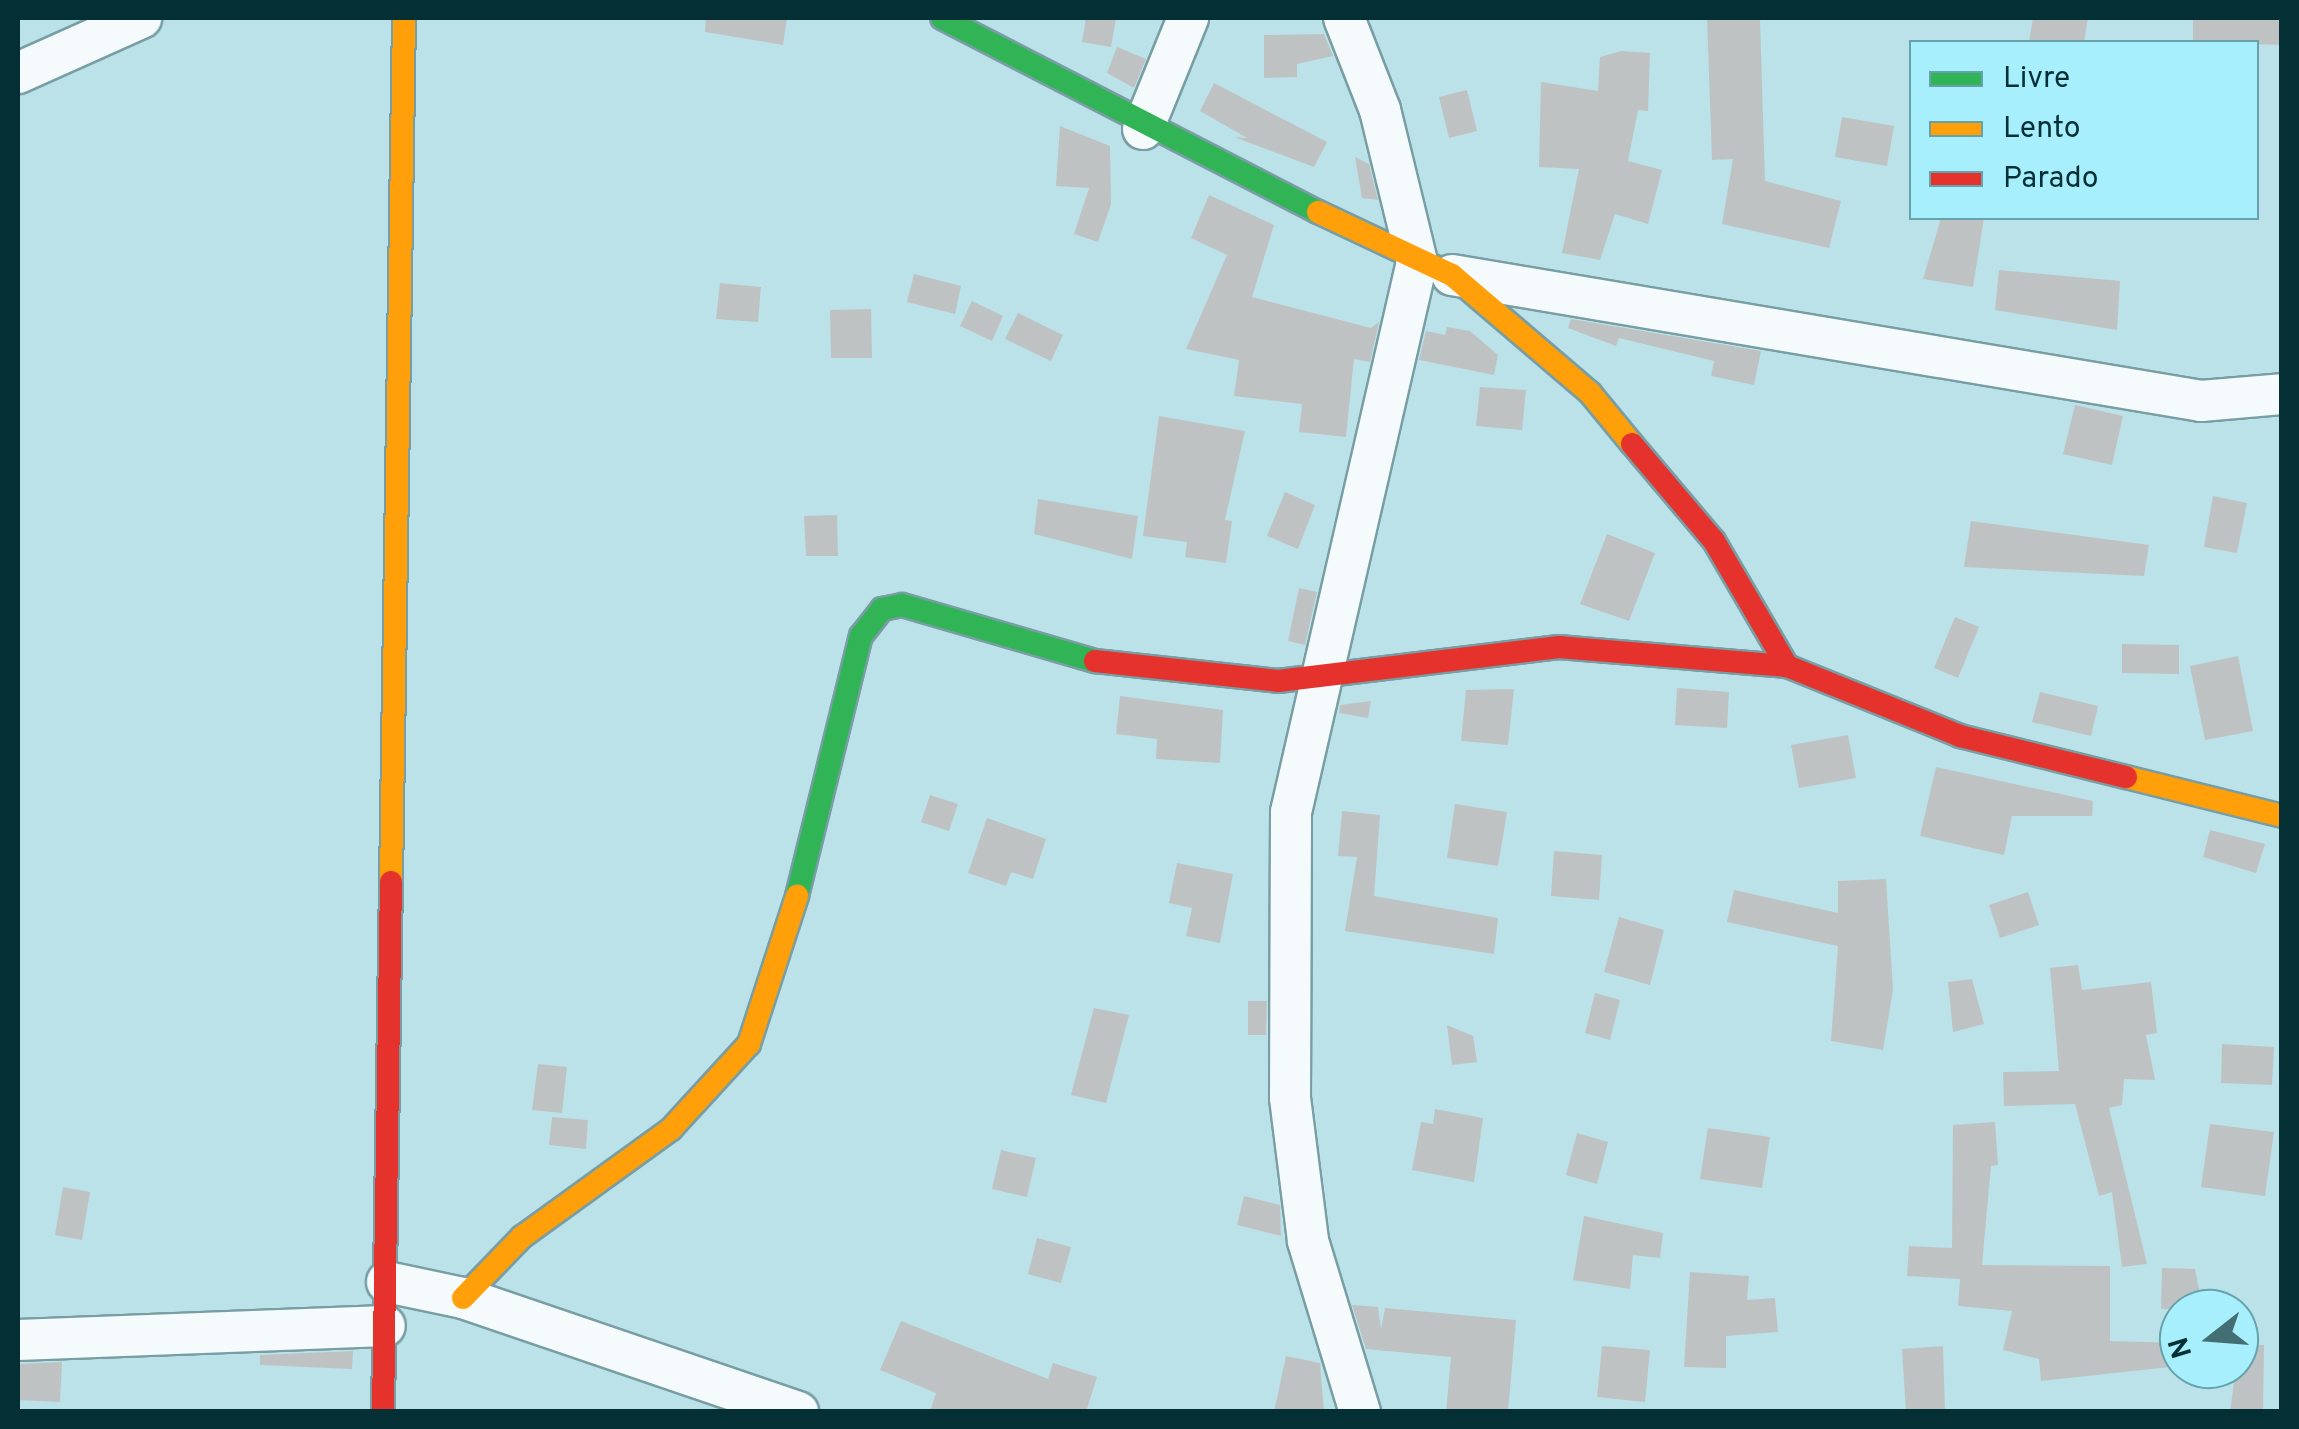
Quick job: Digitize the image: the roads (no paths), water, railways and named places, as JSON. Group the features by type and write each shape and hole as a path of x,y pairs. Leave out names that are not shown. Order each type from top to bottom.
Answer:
{"street":[{"path":"18,72 141,18"},
{"path":"383,1412 404,18"},
{"path":"942,18 1143,130 1435,268 1590,393 1714,541 1788,666"},
{"path":"1143,130 1188,18"},
{"path":"1344,18 1435,268 1323,673 1291,812 1290,1098 1308,1241 1360,1412"},
{"path":"1435,268 2200,401 2282,394"},
{"path":"463,1298 522,1237 671,1128 749,1044 776,982 860,636 874,613 902,605 1096,660 1220,679 1323,673 1559,646 1788,666 1960,736 2282,816"},
{"path":"387,1282 463,1298 798,1412"},
{"path":"18,1340 385,1326"}]}
